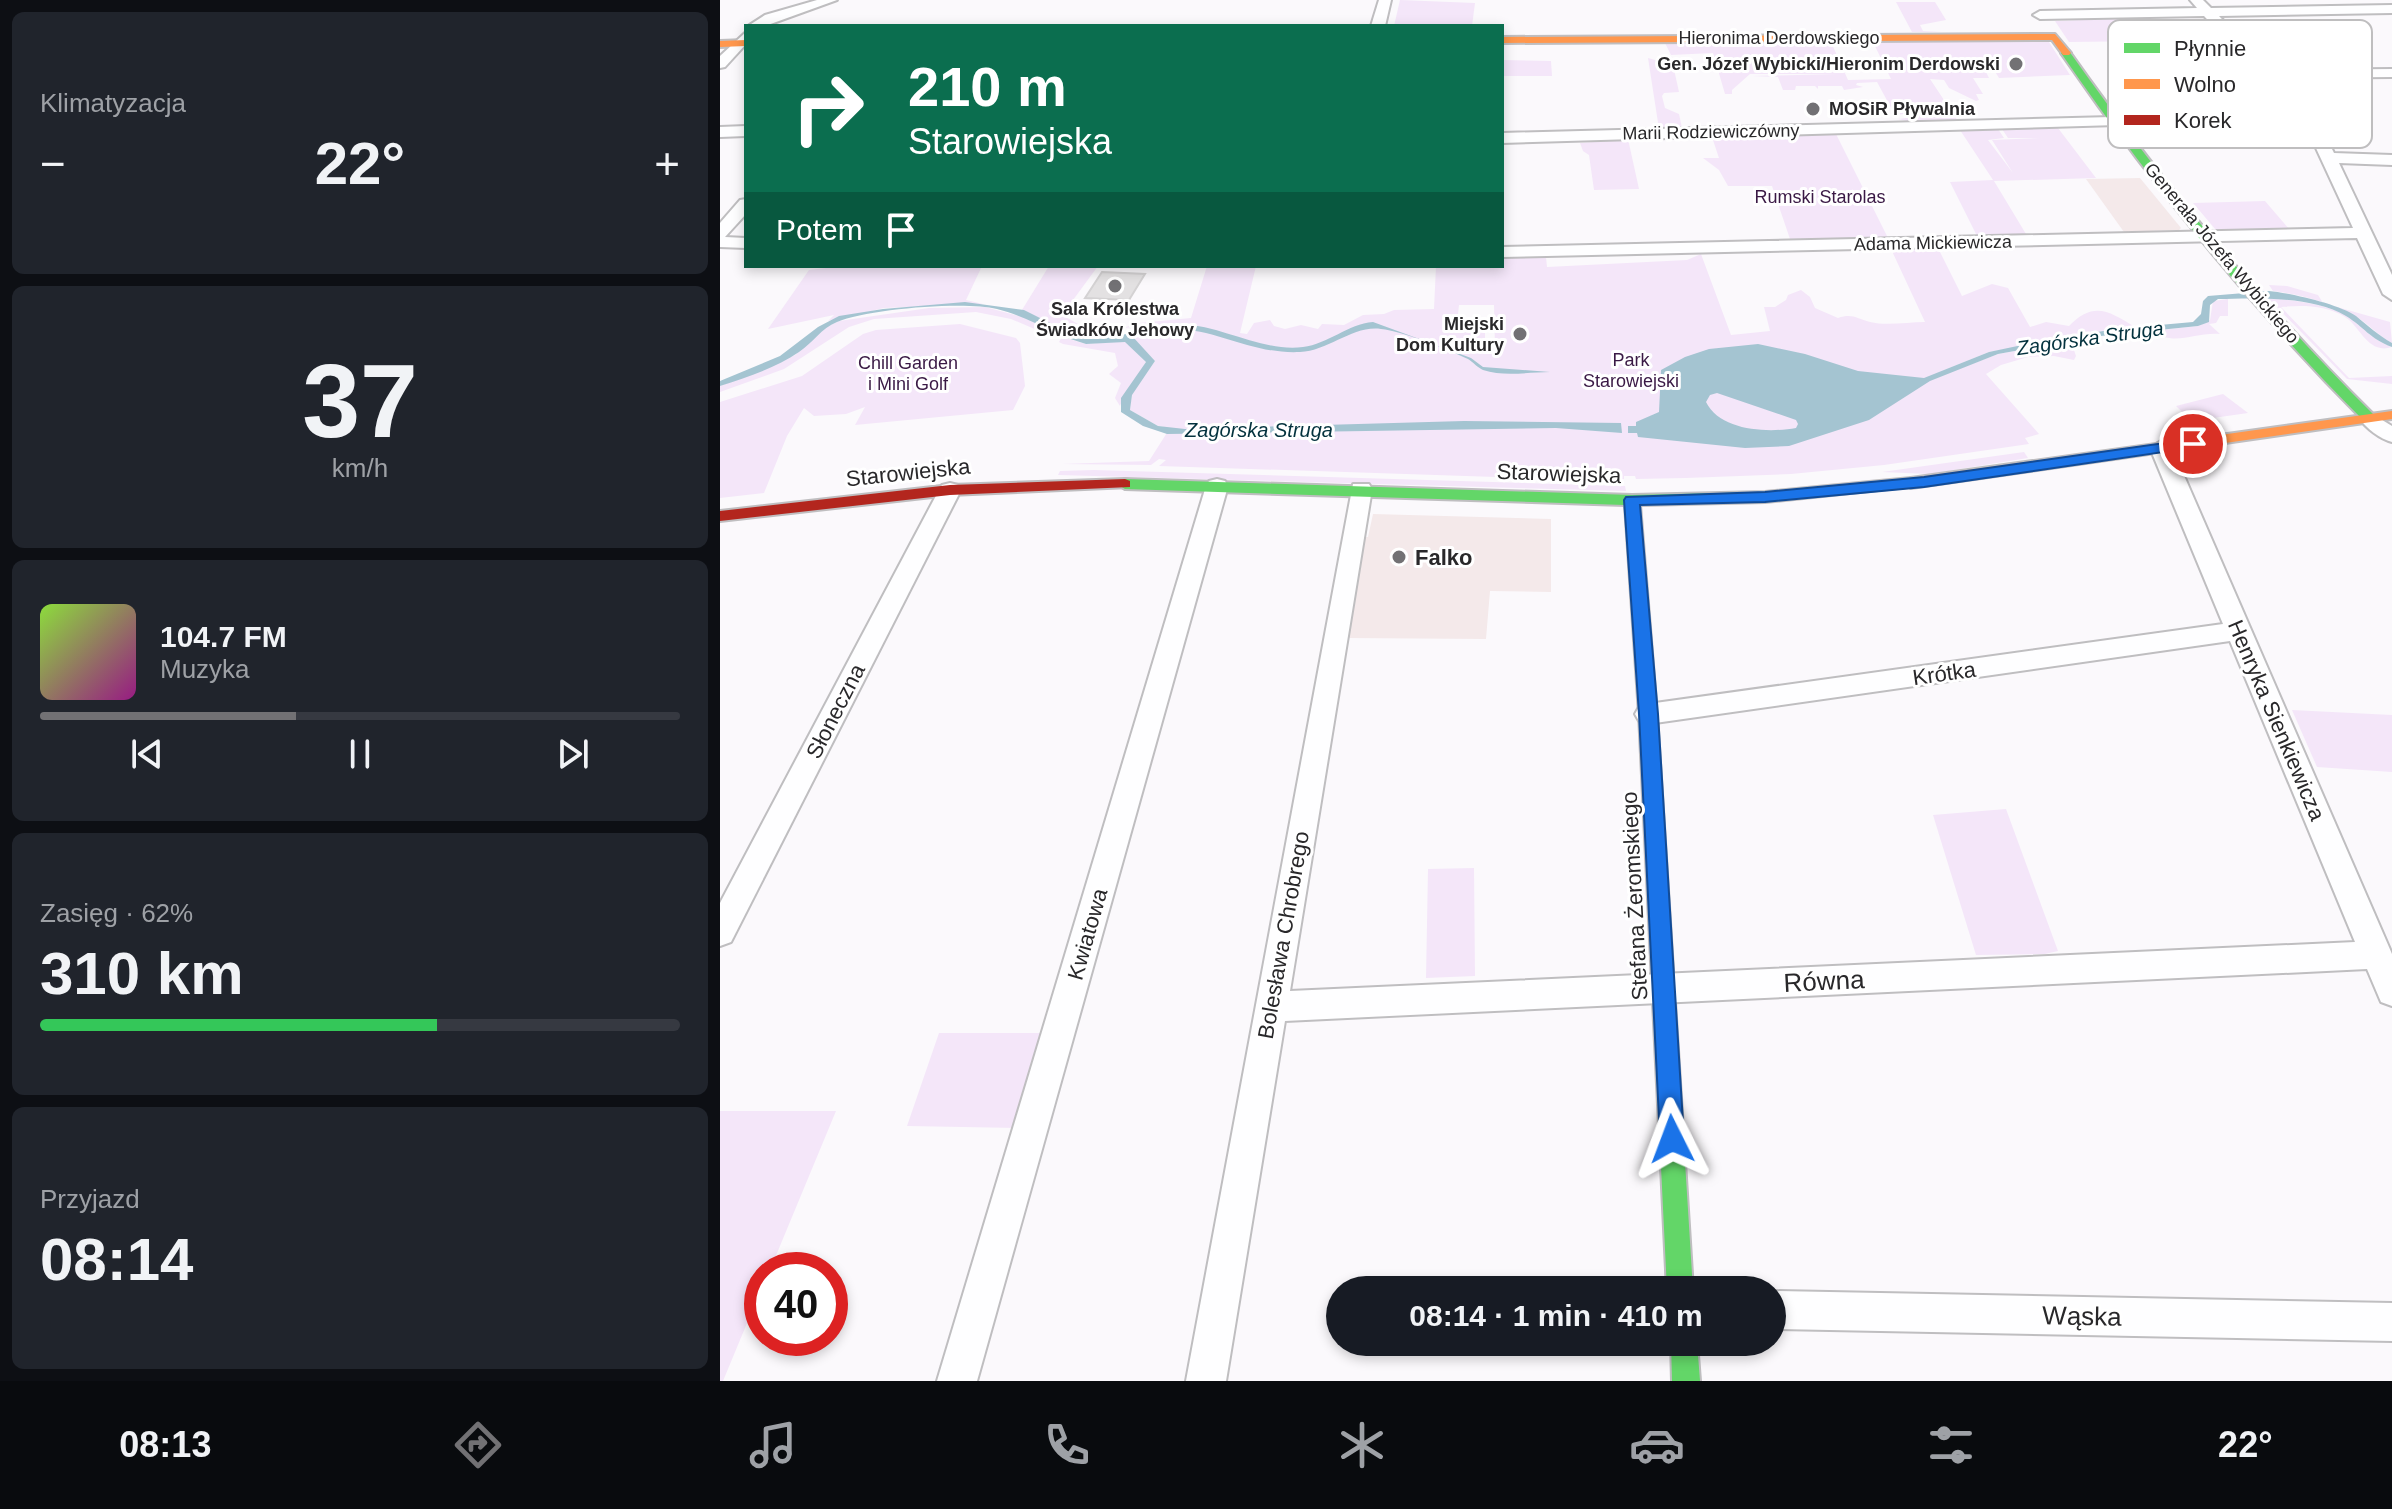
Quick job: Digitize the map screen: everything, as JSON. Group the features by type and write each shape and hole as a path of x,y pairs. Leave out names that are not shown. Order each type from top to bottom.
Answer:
{"street":[{"path":"759,24 831,0"},
{"path":"1379,24 1385,0"},
{"name":"Generała Józefa Wybickiego","path":"2031,0 2108,116"},
{"path":"2196,0 2216,20"},
{"path":"2040,15 2392,9"},
{"name":"Hieronima Derdowskiego","path":"1504,40 2055,37"},
{"path":"720,64 738,42"},
{"path":"2372,73 2392,73"},
{"name":"Marii Rodziewiczówny","path":"1504,138 2108,122"},
{"path":"720,132 744,131"},
{"name":"Generała Józefa Wybickiego","path":"2133,148 2249,289 2369,418"},
{"path":"2326,148 2392,294"},
{"path":"2331,158 2392,160"},
{"path":"720,233 744,206"},
{"name":"Adama Mickiewicza","path":"1504,252 2364,233"},
{"path":"720,242 744,243"},
{"name":"Starowiejska","path":"720,516 950,490 1088,483 1361,489 1632,500 1765,497 1924,482 2392,415"},
{"path":"2369,418 2392,436"},
{"name":"Henryka Sienkiewicza","path":"2161,448 2392,992"},
{"name":"Kwiatowa","path":"957,1381 1217,486"},
{"name":"Bolesława Chrobrego","path":"1206,1381 1361,489"},
{"name":"Słoneczna","path":"720,933 950,490"},
{"name":"Stefana Żeromskiego","path":"1632,500 1648,714 1679,1276"},
{"name":"Krótka","path":"1648,714 2239,631"},
{"name":"Równa","path":"1271,1007 2377,955"},
{"name":"Wąska","path":"1786,1310 2392,1322"},
{"path":"1685,1356 1686,1381"}],"shaded area":[{"path":"2140,178 2181,228 2179,230 2124,232 2086,179"},
{"path":"1373,514 1551,519 1551,592 1490,591 1486,639 1346,638 1361,537 1368,537"}],"green space":[{"path":"1400,0 1475,3 1472,24 1394,24"},
{"path":"1896,2 1935,2 1946,20 1920,25 1923,31 1942,32 1912,32"},
{"path":"2134,18 2136,20 2108,20 2108,42 2069,42 2055,21"},
{"path":"1831,42 1848,80 1891,79 1873,42 2049,42 2070,75 1999,78 1994,70 1985,70 1989,78 1973,78 1983,94 1976,94 1979,100 1976,101 1949,88 1944,80 1930,79 1958,121 1912,122 1898,119 1906,118 1904,114 1895,115 1877,82 1857,83 1863,87 1844,90 1842,86 1818,86 1818,89 1815,86 1796,86 1795,90 1783,90 1778,77 1752,76 1837,74 1750,74 1732,90 1732,94 1725,94 1713,53 1671,55 1665,43"},
{"path":"1648,58 1673,65 1679,92 1664,93 1662,96 1665,108 1679,114 1682,128 1659,129"},
{"path":"1504,60 1551,61 1552,76 1504,76"},
{"path":"2058,128 2096,178 1994,181 2026,234 1977,236 1950,182 1993,180 1960,130 1998,129 2004,138 1988,140 2013,173 1992,140 2040,138 2008,138 2002,129"},
{"name":"Rumski Starolas","path":"1836,134 1888,238 1790,239 1772,186 1728,186 1719,170 1703,158 1719,158 1712,137"},
{"path":"1628,139 1639,189 1594,190 1589,155 1580,143"},
{"path":"2265,201 2289,229 2216,230 2193,203"},
{"name":"Park Starowiejski","path":"1938,248 1962,296 1992,284 2008,288 2030,327 2046,322 2069,326 2086,313 2102,311 2135,327 1989,352 1942,371 1948,373 1998,354 2071,341 2076,356 2074,360 2054,356 2028,357 2001,365 1986,374 2039,434 2025,438 2029,444 1884,465 1791,474 1558,479 1159,466 1166,460 1159,459 1151,465 1062,464 1149,461 1170,428 1158,426 1130,410 1132,394 1155,361 1132,337 1159,327 1188,324 1161,325 1140,330 1123,328 1139,323 1191,318 1206,268 1256,268 1240,333 1247,334 1254,323 1270,320 1274,326 1285,329 1301,325 1318,329 1322,324 1344,325 1363,315 1434,309 1436,268 1504,268 1504,258 1546,257 1547,267 1687,260 1701,254 1731,335 1770,331 1764,307 1775,307 1788,295 1801,290 1810,297 1815,308 1838,318 1851,316 1883,324 1925,322 1891,249","holes":["1459,305 1494,305 1495,348 1485,348 1485,326 1448,327 1449,314 1458,314"]},
{"path":"981,268 966,300 983,304 884,308 828,321 834,315 768,329 809,270"},
{"path":"1048,268 1097,268 1062,315 1078,324 1060,328 1022,310"},
{"path":"2269,285 2287,286 2318,295 2322,302 2273,291"},
{"path":"2268,298 2333,309 2392,347 2377,347 2345,317 2330,310 2305,306 2281,307 2349,378 2392,376 2392,384 2347,379"},
{"path":"2228,299 2228,316 2220,316 2216,323 2209,324 2220,334 2168,338 2151,331 2198,326 2210,320 2213,301"},
{"path":"2333,306 2390,322 2392,343 2356,317"},
{"path":"985,307 1023,317 1054,332 1044,333 1011,319 976,312 874,319 849,327 784,369 720,392 720,386 795,355 824,328 839,321 929,308"},
{"name":"Chill Garden i Mini Golf","path":"960,324 1016,338 1020,343 1025,386 1013,410 855,425 865,407 846,414 814,416 804,408 787,436 764,493 720,498 720,402 802,376 863,334 876,330"},
{"path":"1062,337 1086,344 1125,341 1146,362 1120,406 1115,398 1121,383 1109,374 1118,366 1115,353 1063,344 1059,342"},
{"path":"2223,394 2248,413 2192,421 2176,406"},
{"path":"2024,452 2028,458 1929,474 1882,472"},
{"path":"1060,471 1625,486 1626,491 1058,475"},
{"path":"2292,710 2392,715 2392,772 2317,767"},
{"path":"2006,809 2058,951 1976,955 1933,815"},
{"path":"1474,868 1475,976 1426,978 1428,869"},
{"path":"939,1033 1047,1033 1018,1128 907,1126"},
{"path":"720,1111 836,1111 777,1252 744,1252 744,1330 723,1381 720,1381"}],"water":[{"path":"2269,291 2314,300 2356,316 2392,343 2392,347 2332,309 2284,300 2218,299 2210,305 2209,322 2198,326 2091,337 1998,354 1930,381 1869,420 1789,446 1745,448 1638,437 1637,433 1628,433 1628,426 1636,426 1636,422 1659,412 1661,370 1709,349 1758,344 1805,354 1858,371 1924,378 1989,352 2027,344 2115,329 2193,322 2201,314 2203,301 2208,296","holes":["1717,393 1796,420 1796,428 1746,428 1722,419 1706,402 1710,395"]},
{"path":"965,302 1024,310 1060,328 1054,332 1012,313 982,307 940,306 870,313 831,325 790,358 720,386 720,381 780,356 818,327 839,316 883,309"},
{"name":"Zagórska Struga","path":"1373,322 1471,358 1483,367 1550,372 1491,372 1438,346 1381,329 1361,331 1311,351 1300,352 1278,351 1179,329 1133,337 1155,361 1132,395 1130,410 1158,426 1185,429 1464,421 1621,423 1622,433 1556,428 1167,434 1143,426 1121,412 1121,398 1146,362 1125,342 1086,344 1061,336 1068,332 1097,339 1167,324 1182,324 1288,348 1312,345 1355,326"}],"building":[{"name":"Sala Królestwa Świadków Jehowy","path":"1102,272 1145,274 1129,300 1085,298"}],"traffic: fast":[{"path":"2066,53 2108,113"},
{"path":"2134,148 2247,289 2369,418"},
{"path":"1125,484 1632,500 1765,497 1911,483"},
{"path":"1632,500 1648,714 1679,1276"},
{"path":"1685,1356 1686,1381"}],"traffic: slow":[{"path":"1504,40 2055,37 2066,53"},
{"path":"720,44 744,43"},
{"path":"1911,483 2392,415"}],"traffic: jam":[{"path":"720,516 950,490 1125,484"}],"place":[{"name":"Gen. Józef Wybicki/Hieronim Derdowski","path":"2016,64"},
{"name":"MOSiR Pływalnia","path":"1813,109"},
{"name":"Sala Królestwa Świadków Jehowy","path":"1115,286"},
{"name":"Miejski Dom Kultury","path":"1520,334"},
{"name":"Falko","path":"1399,557"}],"route":[{"path":"1672,1139 1648,714 1632,500 1765,497 1924,482 2193,444"}]}
